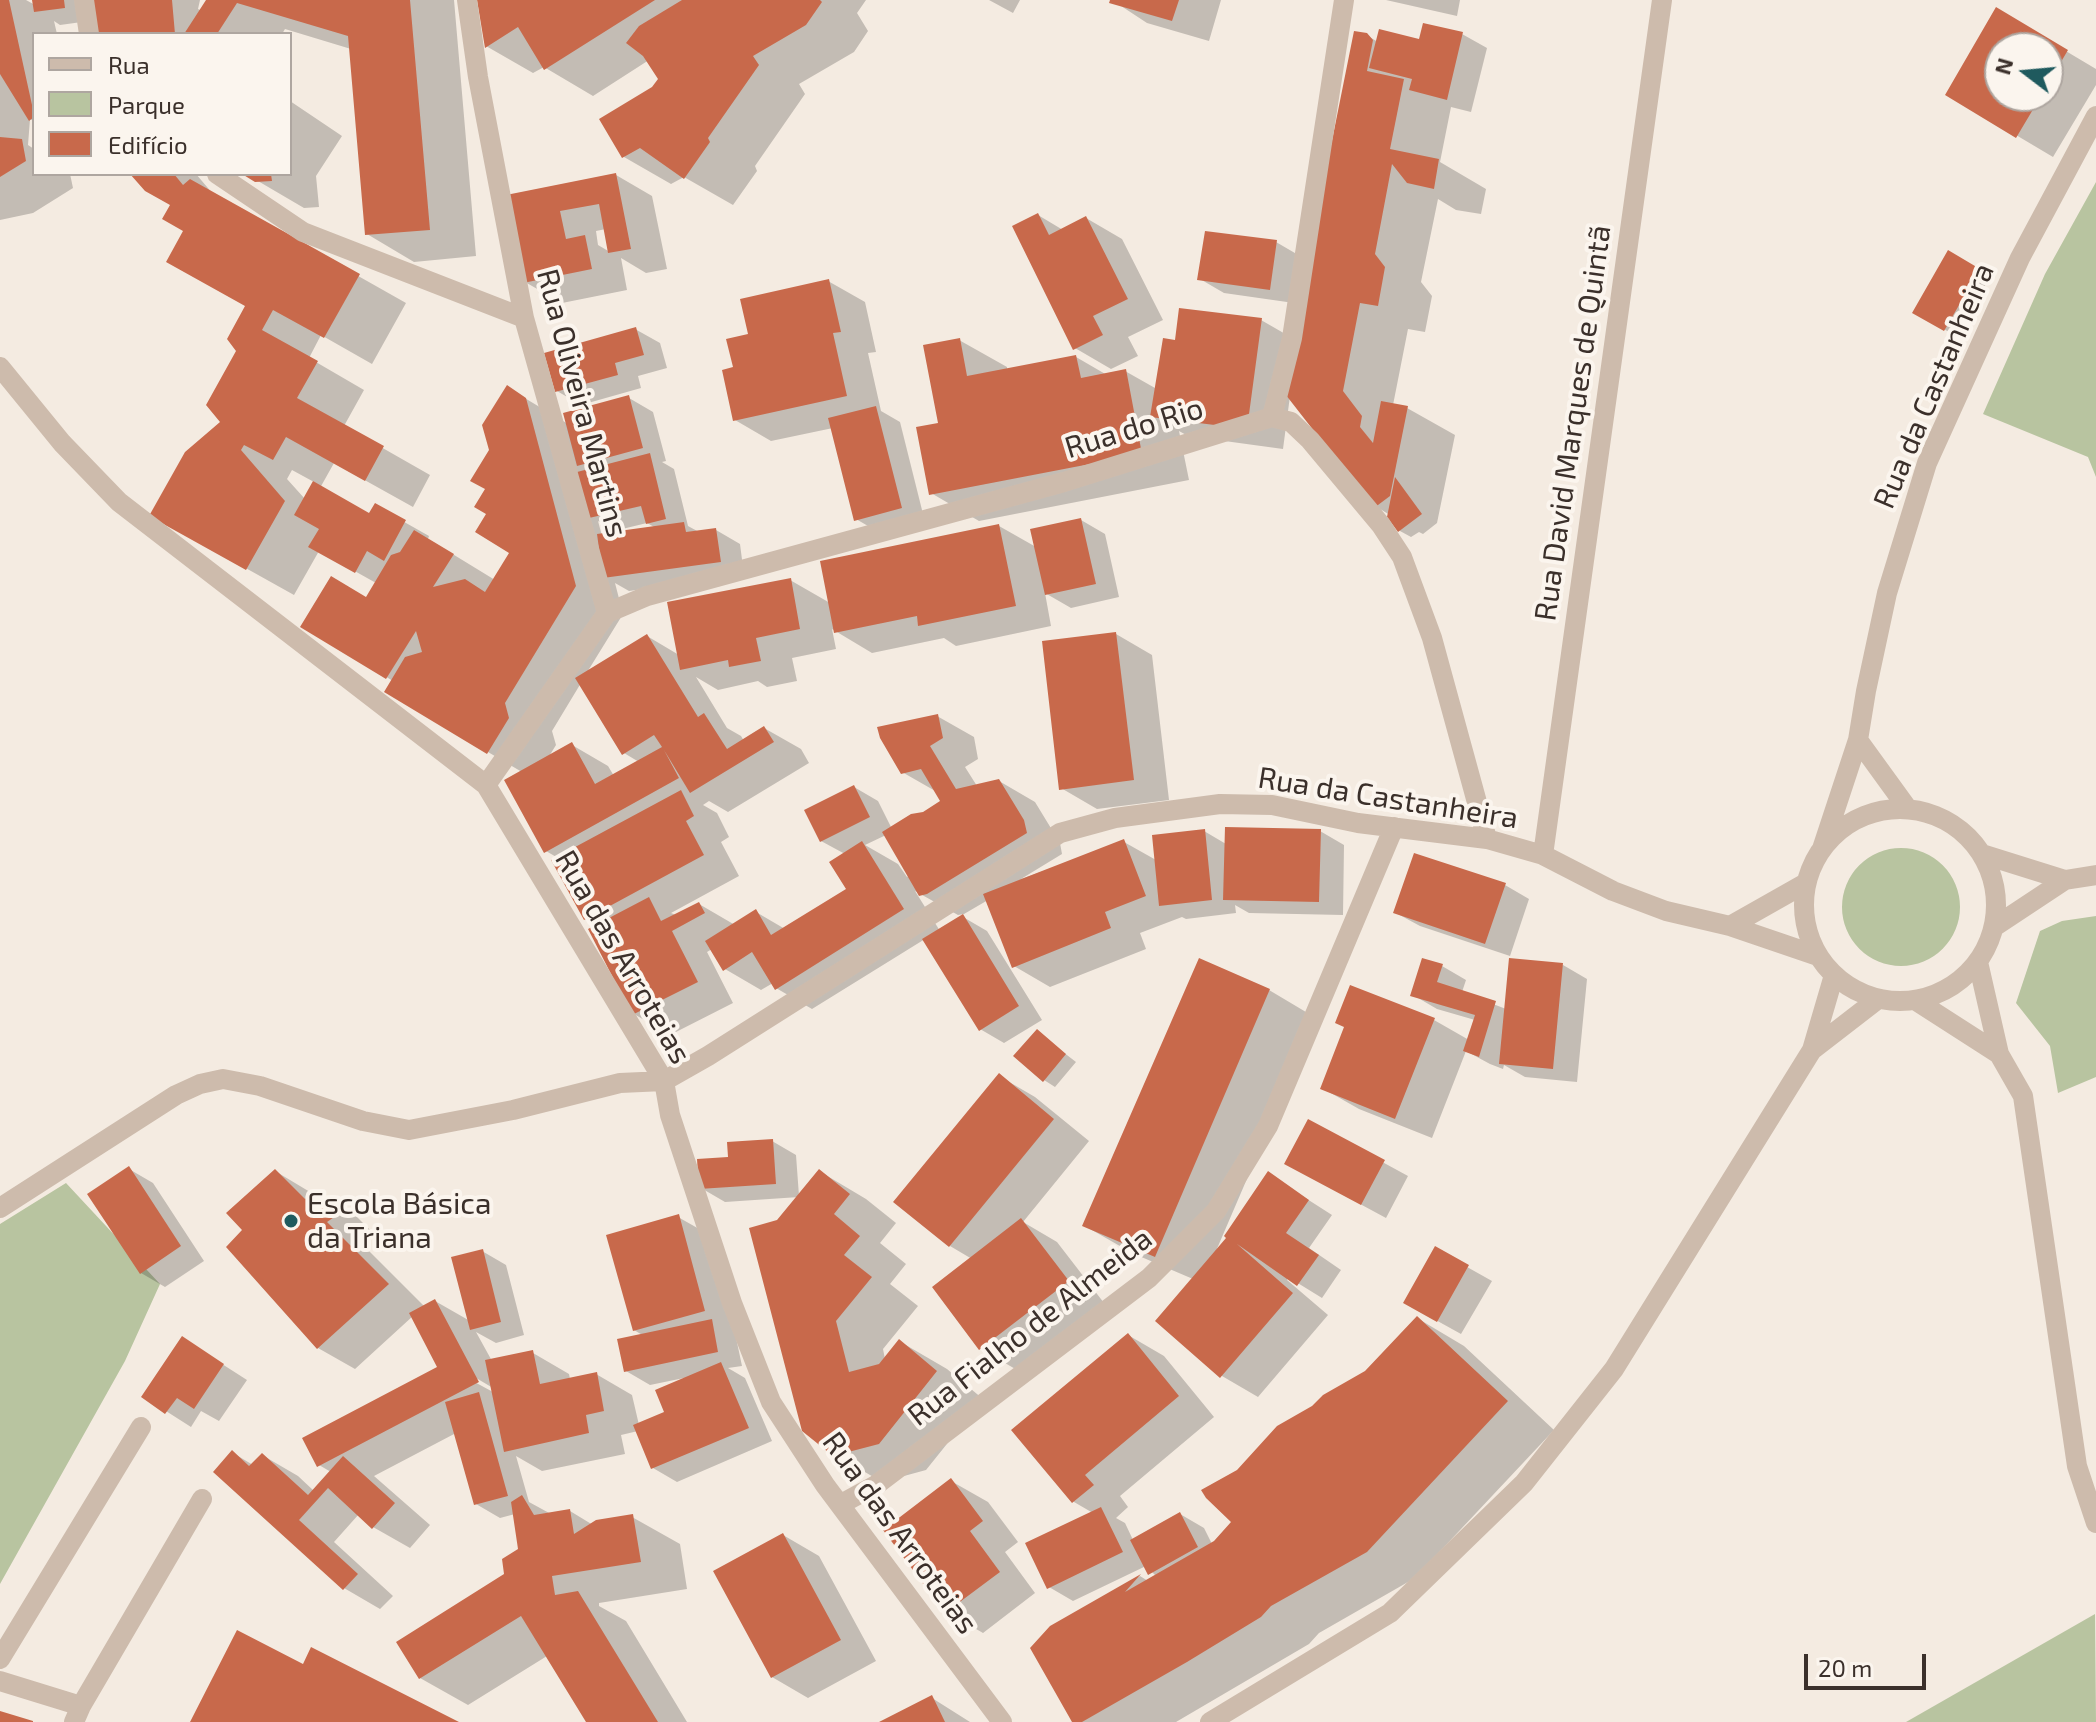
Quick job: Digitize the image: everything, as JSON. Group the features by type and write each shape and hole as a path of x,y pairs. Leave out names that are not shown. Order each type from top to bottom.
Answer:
{"street":[{"path":"84,0 89,32"},
{"name":"Rua Oliveira Martins","path":"467,0 478,77 524,318 607,613"},
{"path":"1344,0 1292,338 1272,417 1291,422 1310,440 1381,525 1402,557 1436,651 1487,839"},
{"name":"Rua David Marques de Quintã","path":"1543,855 1662,0"},
{"name":"Rua da Castanheira","path":"1822,849 1858,740 1887,593 1927,463 2020,258 2096,116"},
{"path":"220,176 303,232 524,318"},
{"name":"Rua das Arroteias","path":"0,367 62,443 119,502 486,785 664,1081 670,1115 727,1289 771,1402 841,1504 1002,1722"},
{"name":"Rua do Rio","path":"607,613 647,596 1064,482 1272,417"},
{"path":"486,785 607,613"},
{"path":"1858,740 1908,809"},
{"name":"Rua da Castanheira","path":"664,1081 1060,833 1115,818 1220,804 1272,805 1358,823 1487,839 1543,855 1613,891 1666,911 1730,926 1818,956"},
{"path":"1908,809 1930,813 1950,822 1967,836 1982,854 1992,877 1996,902 1994,927 1988,945 1978,962 1961,980 1939,993 1896,1002 1855,990 1834,975 1818,956 1808,933 1804,908 1806,883 1822,849 1839,831 1860,818 1883,810 1908,809"},
{"name":"Rua Fialho de Almeida","path":"841,1504 876,1485 1149,1278 1216,1211 1268,1126 1394,827"},
{"path":"1982,854 2065,880"},
{"path":"1994,927 2065,880 2096,875"},
{"path":"1730,926 1806,883"},
{"path":"1978,962 1999,1054 2023,1096 2077,1466 2096,1523"},
{"path":"1210,1722 1390,1613 1524,1483 1614,1369 1812,1050 1834,975"},
{"path":"1812,1050 1878,999"},
{"path":"1915,1000 1999,1054"},
{"path":"0,1208 176,1095 200,1084 223,1079 260,1086 363,1121 409,1130 513,1110 620,1083 664,1081"},
{"path":"0,1659 141,1427"},
{"path":"0,1681 78,1714 202,1499"}],"green space":[{"path":"2096,182 2096,477 2088,457 1983,414 2045,274"},
{"path":"1901,848 1924,852 1943,865 1956,884 1960,907 1956,930 1943,949 1924,962 1901,966 1878,962 1859,949 1846,930 1842,907 1846,884 1859,865 1878,852"},
{"path":"2096,916 2096,1077 2058,1093 2050,1046 2016,1003 2040,931 2062,921"},
{"path":"66,1183 160,1284 125,1361 0,1584 0,1224"},
{"path":"2095,1614 2096,1722 1906,1722"}],"building":[{"path":"0,0 9,0 32,105 32,119 29,121 0,74"},
{"path":"32,0 64,0 65,8 34,12"},
{"path":"93,0 172,0 175,32 96,32"},
{"path":"206,0 410,0 430,230 365,235 348,36 237,3 218,32 185,32"},
{"path":"477,0 655,0 544,70 518,27 485,48"},
{"path":"682,0 822,2 806,25 753,56 759,65 708,138 710,142 684,179 640,148 622,158 599,119 652,87 658,79 643,56 626,43 639,26"},
{"path":"1110,0 1179,0 1172,21 1109,3"},
{"path":"1996,7 2038,32 1984,32 1984,112 2031,112 2016,138 1945,95"},
{"path":"1423,23 1463,32 1447,100 1409,90 1412,79 1369,68 1379,29 1419,39"},
{"path":"1354,31 1367,33 1373,40 1367,71 1404,79 1390,149 1439,159 1434,189 1407,183 1392,164 1375,254 1385,267 1378,306 1360,303 1343,391 1362,416 1360,427 1373,443 1381,401 1408,406 1390,496 1374,508 1282,390"},
{"path":"0,137 22,139 26,161 0,177"},
{"path":"616,173 631,249 608,253 599,204 560,211 566,239 585,235 592,269 523,283 506,195"},
{"path":"132,176 176,176 183,185 190,179 360,274 324,338 273,310 262,330 318,361 297,398 384,446 365,481 286,437 273,460 244,445 241,450 285,501 246,570 149,516 185,452 220,422 206,405 236,351 227,339 245,306 166,262 183,231 162,219 170,205 145,191"},
{"path":"245,176 271,176 272,181 255,182"},
{"path":"1038,213 1049,235 1086,216 1128,299 1093,316 1103,335 1073,350 1012,226"},
{"path":"1205,231 1277,240 1270,290 1197,280"},
{"path":"1948,250 1980,269 1944,331 1912,313"},
{"path":"829,279 841,332 833,333 847,396 733,421 722,370 733,367 726,339 748,334 740,299"},
{"path":"1179,308 1262,318 1247,429 1150,417 1163,338 1175,340"},
{"path":"636,327 644,355 615,363 618,375 555,392 544,353"},
{"path":"960,338 967,376 1076,355 1081,378 1126,369 1142,454 929,495 916,427 938,423 923,345"},
{"path":"507,385 526,398 576,586 505,703 509,718 487,754 384,692 405,657 422,652 416,631 386,679 300,627 331,576 366,597 391,555 400,552 414,530 454,554 433,587 465,579 485,592 509,553 475,532 486,514 474,507 485,489 470,481 489,450 482,425"},
{"path":"629,395 643,448 577,466 563,413"},
{"path":"876,406 902,508 854,521 828,418"},
{"path":"650,453 666,519 646,524 641,506 589,518 577,472"},
{"path":"1395,477 1422,514 1398,532 1387,517"},
{"path":"313,481 369,513 375,503 406,520 384,561 367,551 355,573 308,547 319,529 294,515"},
{"path":"1081,518 1096,584 1045,595 1030,529"},
{"path":"684,522 686,532 716,528 721,562 603,578 597,534"},
{"path":"999,524 1016,606 918,626 917,616 834,633 820,561"},
{"path":"791,578 800,629 756,638 761,661 729,667 728,660 680,670 667,602"},
{"path":"1116,632 1134,780 1059,790 1042,641"},
{"path":"647,634 698,717 704,713 727,749 764,726 774,742 690,793 664,750 679,778 544,853 504,780 572,742 595,784 662,747 654,735 622,755 575,678"},
{"path":"938,714 943,738 930,746 956,789 999,779 1024,820 1027,833 919,896 882,832 940,801 921,769 901,774 877,727"},
{"path":"854,785 870,817 820,842 804,810"},
{"path":"681,790 694,816 686,821 704,855 584,920 551,860"},
{"path":"1225,827 1321,829 1319,902 1223,900"},
{"path":"1205,829 1212,900 1159,906 1152,835"},
{"path":"1124,839 1146,896 1105,912 1111,928 1012,968 983,894"},
{"path":"862,841 904,909 775,990 752,952 723,971 705,941 756,909 771,935 846,889 829,862"},
{"path":"1414,853 1506,883 1485,944 1393,913"},
{"path":"649,897 661,921 699,902 705,913 672,931 698,982 632,1015 588,929"},
{"path":"963,914 1019,1006 979,1031 922,939"},
{"path":"1199,958 1270,989 1155,1257 1082,1226"},
{"path":"1422,958 1443,964 1437,982 1496,1001 1479,1057 1463,1051 1475,1015 1410,996"},
{"path":"1509,958 1563,963 1553,1069 1499,1064"},
{"path":"1350,985 1435,1018 1395,1119 1320,1089 1344,1027 1335,1023"},
{"path":"1037,1029 1066,1054 1043,1082 1013,1056"},
{"path":"999,1073 1054,1119 949,1247 893,1202"},
{"path":"1308,1119 1385,1160 1361,1205 1284,1164"},
{"path":"773,1139 776,1184 699,1189 697,1159 728,1157 727,1142"},
{"path":"129,1166 181,1246 140,1274 87,1194"},
{"path":"275,1169 305,1199 318,1191 340,1213 327,1222 389,1284 317,1349 226,1247 242,1230 226,1213"},
{"path":"819,1169 850,1194 834,1214 860,1236 844,1255 872,1277 836,1321 849,1372 879,1364 899,1339 937,1371 879,1444 833,1456 802,1431 749,1228 777,1220"},
{"path":"1268,1171 1309,1200 1286,1233 1319,1255 1297,1286 1237,1244 1293,1293 1220,1378 1155,1321 1226,1238 1224,1236"},
{"path":"679,1214 705,1311 633,1331 606,1235"},
{"path":"1021,1218 1069,1281 979,1350 932,1287"},
{"path":"1435,1246 1469,1265 1437,1322 1403,1303"},
{"path":"483,1249 501,1322 470,1330 451,1257"},
{"path":"435,1299 479,1382 317,1467 302,1438 437,1367 409,1313"},
{"path":"1417,1316 1508,1401 1367,1552 1271,1606 1261,1617 1187,1662 1082,1722 1072,1722 1030,1648 1050,1626 1141,1574 1125,1592 1214,1541 1231,1522 1201,1490 1237,1470 1277,1426 1365,1371"},
{"path":"712,1319 718,1352 624,1372 617,1339"},
{"path":"1128,1333 1179,1396 1085,1475 1094,1485 1072,1503 1011,1430"},
{"path":"182,1336 224,1364 194,1409 177,1398 165,1414 141,1397"},
{"path":"533,1350 540,1384 597,1372 604,1411 586,1415 589,1433 504,1452 485,1360"},
{"path":"721,1362 749,1428 651,1469 633,1425 664,1412 655,1390"},
{"path":"479,1392 508,1496 474,1505 445,1402"},
{"path":"232,1450 249,1466 262,1453 308,1495 343,1456 395,1503 372,1529 328,1488 299,1520 358,1574 343,1590 213,1472"},
{"path":"951,1478 983,1521 970,1531 1000,1572 945,1613 883,1530"},
{"path":"522,1495 534,1515 570,1509 574,1534 596,1520 633,1514 641,1562 552,1576 555,1595 578,1591 658,1722 586,1722 521,1616 419,1679 396,1642 504,1574 502,1559 518,1549 511,1502"},
{"path":"1101,1507 1123,1552 1047,1589 1025,1543"},
{"path":"1180,1512 1198,1547 1148,1575 1130,1540"},
{"path":"783,1533 841,1640 771,1678 713,1571"},
{"path":"237,1630 303,1664 311,1647 459,1722 190,1722"},
{"path":"932,1695 945,1722 879,1722"},
{"path":"0,1711 33,1721 33,1722 0,1722"}],"place":[{"name":"Escola Básica da Triana","path":"291,1221"}]}
